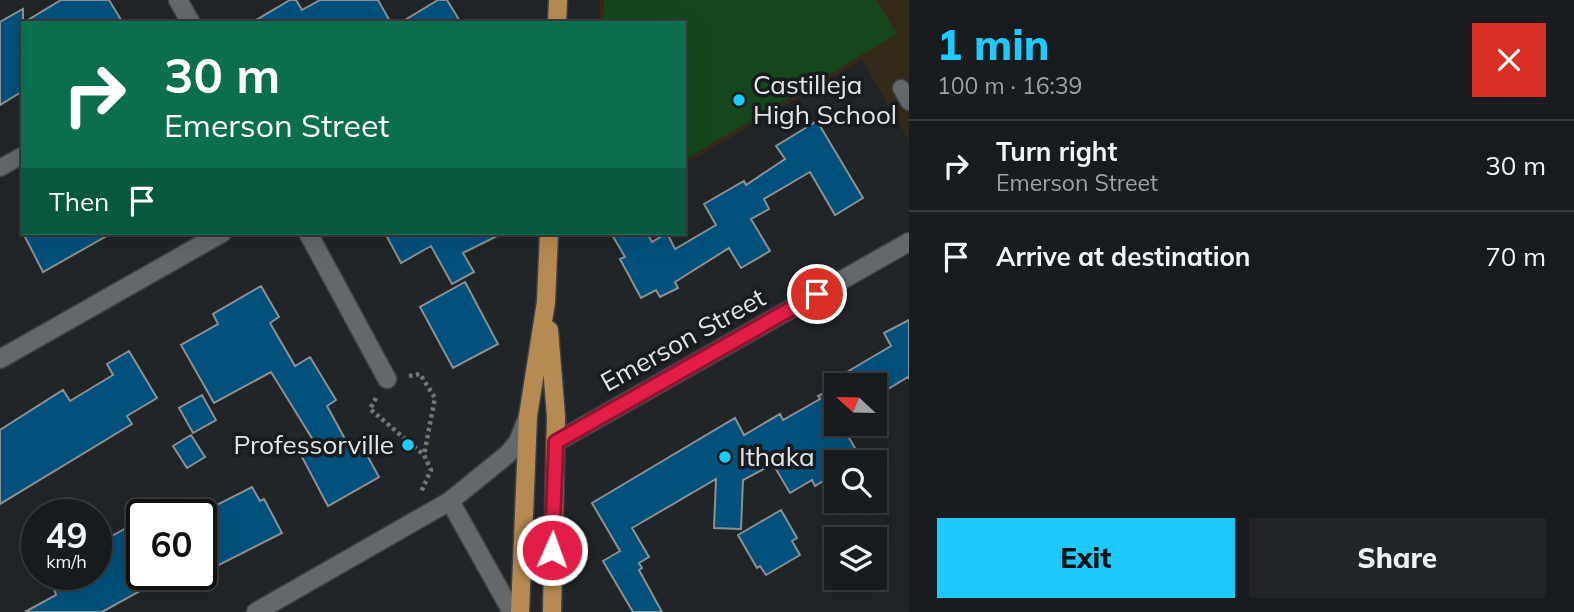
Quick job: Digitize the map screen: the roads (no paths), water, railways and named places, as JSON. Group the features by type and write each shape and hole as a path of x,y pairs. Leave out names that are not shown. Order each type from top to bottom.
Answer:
{"main road":[{"path":"557,21 558,0"},
{"path":"520,612 528,416 546,302 549,235"},
{"path":"546,302 556,442 552,612"}],"street":[{"path":"178,0 190,21"},
{"path":"0,359 218,235"},
{"path":"309,235 387,379"},
{"name":"Emerson Street","path":"556,442 909,242"},
{"path":"256,612 450,501 508,454 517,442 528,416"},
{"path":"450,501 512,612"}],"lane":[{"path":"0,168 21,156"}],"place":[{"name":"Castilleja High School","path":"739,100"},
{"name":"Professorville","path":"408,445"},
{"name":"Ithaka","path":"725,457"}]}
